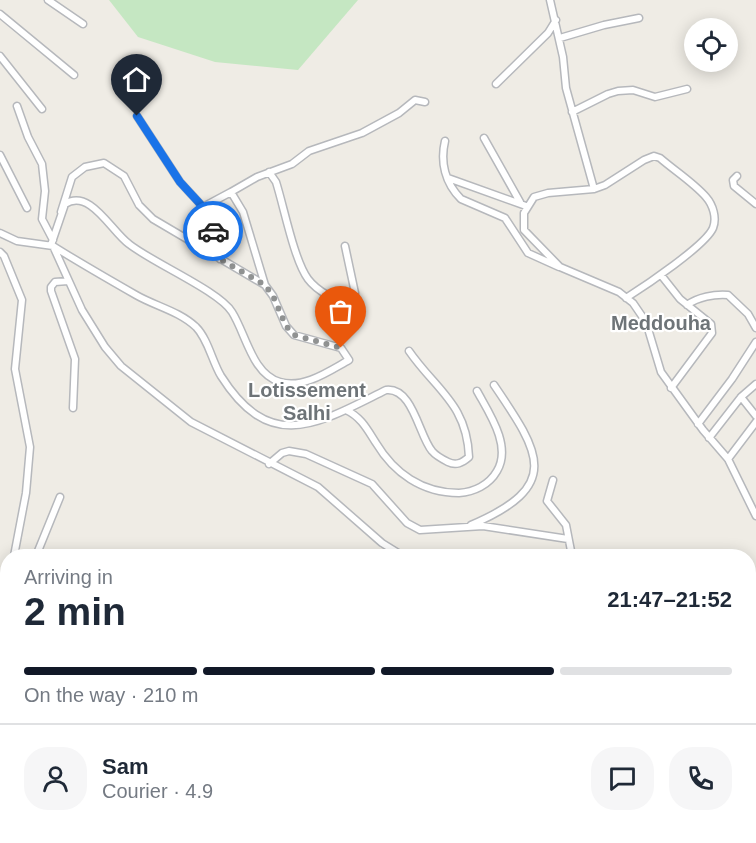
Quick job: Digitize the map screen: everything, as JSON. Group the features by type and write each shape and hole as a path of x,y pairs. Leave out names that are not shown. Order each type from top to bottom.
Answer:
{"street":[{"path":"48,0 83,24"},
{"path":"550,0 560,38 566,88 594,189"},
{"path":"0,14 74,75"},
{"path":"560,38 604,25 639,18"},
{"path":"496,84 548,33 556,20"},
{"path":"0,56 42,109"},
{"path":"572,112 618,91 633,90 656,97 687,89"},
{"path":"203,207 269,172 292,164 309,151 362,133 386,121 416,100 425,102"},
{"path":"17,106 28,137 42,164 45,191 42,219 52,244 61,258 69,281 100,339 121,366 191,422 318,488 381,543 391,549"},
{"path":"137,116 180,182 203,207 209,218 220,259"},
{"path":"484,138 523,204 524,230 560,267"},
{"path":"445,141 442,156 446,178 461,199 505,218 528,253 619,292 633,303 646,322 655,356 671,388 728,459 756,516"},
{"path":"0,155 27,208"},
{"path":"523,204 539,194 606,186 644,160 654,156 660,158 707,198 715,220 712,231 661,275 626,298"},
{"path":"52,244 72,177 85,167 109,164 124,176 144,211 167,228 265,285"},
{"path":"269,172 276,182 301,265 309,280 324,293 351,304 355,299 355,293 345,246"},
{"path":"737,176 733,180 734,186 756,204"},
{"path":"446,178 523,204"},
{"path":"61,212 68,201 88,203 117,235 132,247 221,301 232,312 253,356 265,372 277,381 292,383 311,380 349,360 341,348 299,336 290,331 265,285 243,212 231,192"},
{"path":"0,232 17,241 52,244 110,280 171,311 196,327 224,379 245,407 258,418 278,424 305,424 346,410 386,390 393,390 405,398 412,409 431,450 453,464 464,461 469,457 461,419 439,384 409,351"},
{"path":"0,252 4,256 22,300 15,369 30,447 26,493 15,549"},
{"path":"661,275 687,305 711,324 712,333 671,388"},
{"path":"69,281 55,282 51,291 75,359 73,408"},
{"path":"687,305 695,300 717,294 728,295 748,314 756,328"},
{"path":"698,424 756,342"},
{"path":"709,438 741,397 756,384"},
{"path":"468,527 514,503 529,487 534,471 533,452 515,416 494,385"},
{"path":"346,410 358,416 388,461 406,477 428,488 454,493 469,492 481,487 494,476 502,461 500,440 477,391"},
{"path":"741,397 756,416"},
{"path":"728,459 756,422"},
{"path":"269,464 282,453 289,451 306,454 372,484 413,528 426,530 483,526 568,539"},
{"path":"553,480 547,501 566,525 570,549"},
{"path":"39,549 60,497"}],"green space":[{"path":"109,0 358,0 298,70 215,62 138,37"}],"way so far":[{"path":"213,231 220,259 260,281 270,290 286,326 294,335 341,348"}],"district":[{"name":"Meddouha","path":"661,323"},
{"name":"Lotissement Salhi","path":"307,402"}],"route":[{"path":"137,116 180,182 203,207 213,231"}]}
